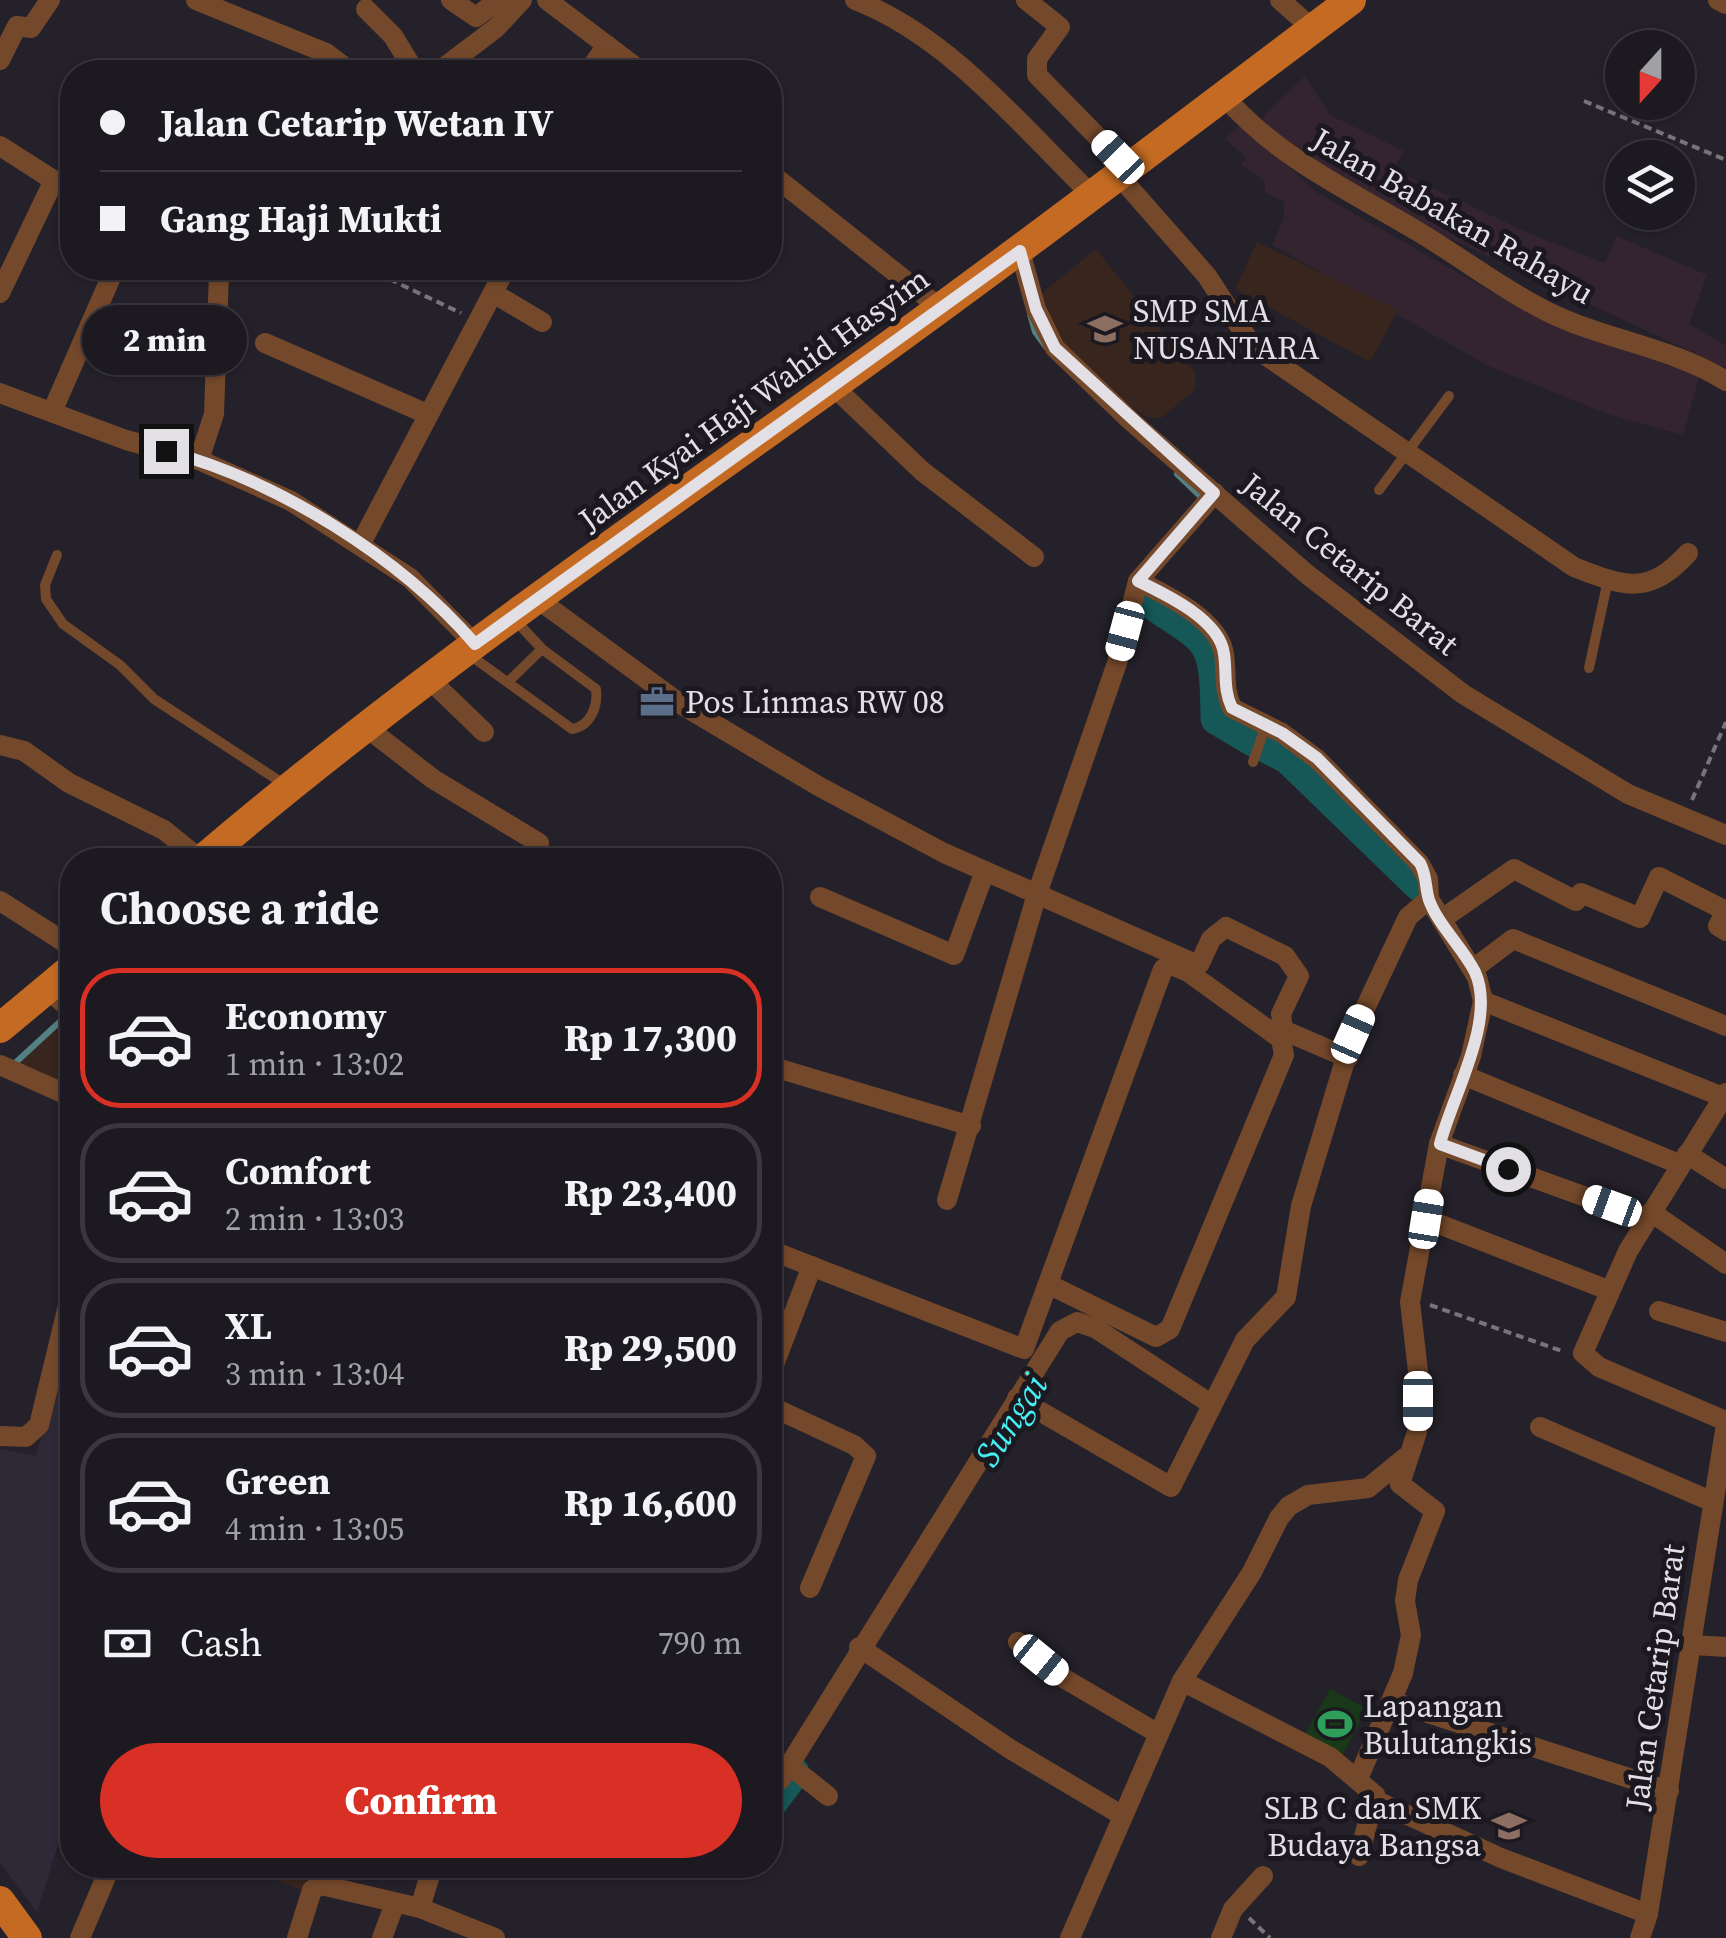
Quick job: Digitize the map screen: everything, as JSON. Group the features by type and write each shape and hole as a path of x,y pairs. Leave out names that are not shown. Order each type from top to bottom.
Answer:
{"main road":[{"name":"Jalan Kyai Haji Wahid Hasyim","path":"215,848 288,786 524,607 1020,251 1351,0"},
{"path":"0,1028 43,993 60,969"},
{"path":"0,1901 27,1938"}],"street":[{"path":"0,60 17,26 31,28 50,0"},
{"path":"196,0 336,60"},
{"path":"451,0 476,17 498,0"},
{"path":"454,60 496,28 522,0"},
{"path":"546,0 626,60"},
{"path":"855,0 891,16 940,52 1093,196"},
{"path":"1026,0 1060,26 1036,60 1036,74 1125,173 1207,276 1248,339 1574,566 1608,580 1650,584 1668,576 1688,553"},
{"path":"1280,0 1313,29"},
{"path":"1718,0 1726,4"},
{"path":"366,9 393,36 408,60"},
{"path":"596,60 607,45"},
{"name":"Jalan Babakan Rahayu","path":"1224,96 1276,148 1328,184 1413,228 1547,312 1697,363 1726,380"},
{"path":"0,146 60,184"},
{"path":"0,293 54,180"},
{"path":"782,182 940,308"},
{"name":"Jalan Cetarip Barat","path":"1020,251 1036,309 1055,348 1214,493 1362,620 1462,694 1628,794 1726,836"},
{"path":"52,412 110,280"},
{"path":"199,460 214,414 218,280"},
{"path":"360,546 500,280"},
{"path":"494,292 542,322"},
{"path":"89,327 216,365"},
{"path":"265,342 427,414"},
{"path":"833,386 922,471 1034,557"},
{"path":"0,392 126,440 199,460 290,501 419,586 470,648"},
{"path":"947,1200 1037,894 1117,663 1138,581 1214,493"},
{"path":"1138,581 1212,625 1224,648 1224,686 1232,708 1282,733 1317,758 1420,863 1428,879 1429,899 1473,969 1483,1001 1464,1075 1440,1144 1410,1302 1418,1371 1415,1450 1400,1484 1435,1510 1408,1580 1405,1602 1411,1635 1394,1702 1358,1779"},
{"path":"524,607 791,770 985,872 1193,963 1200,962 1219,930 1226,927 1285,956 1298,970 1281,1014 1283,1030 1348,1058"},
{"path":"430,679 484,732"},
{"path":"366,728 433,779 540,843"},
{"path":"0,744 24,752 69,783 164,830 186,848"},
{"path":"1442,918 1514,869 1576,902 1581,893 1640,918 1659,877 1726,911 1718,926 1726,931"},
{"path":"820,897 954,955 985,872"},
{"path":"1021,1400 1171,1488 1245,1340 1286,1296 1301,1206 1353,1034 1408,917 1429,899"},
{"path":"0,902 60,945"},
{"path":"1473,969 1513,939 1726,1026"},
{"path":"782,1255 1020,1351 1163,969 1171,965 1188,972 1281,1038 1284,1056 1170,1330 1156,1337 1048,1284"},
{"path":"1483,1001 1724,1095 1649,1215 1608,1290 1586,1358 1725,1432"},
{"path":"0,1066 60,1092"},
{"path":"782,1070 971,1126"},
{"path":"1464,1075 1726,1179"},
{"path":"1440,1144 1649,1215 1726,1264"},
{"path":"1426,1219 1608,1290"},
{"path":"782,1344 812,1266"},
{"path":"1659,1310 1726,1332"},
{"path":"828,1796 785,1773 859,1647 1021,1400 1054,1338 1077,1322 1095,1328 1211,1404"},
{"path":"0,1436 26,1436 36,1431 60,1370"},
{"path":"782,1412 854,1445 866,1456 810,1588"},
{"path":"1540,1427 1713,1502"},
{"name":"Jalan Cetarip Barat","path":"1640,1938 1648,1914 1725,1432"},
{"path":"1070,1938 1182,1681 1288,1506 1308,1495 1368,1488 1415,1450"},
{"path":"1018,1642 1065,1679 1156,1734"},
{"path":"1693,1646 1726,1647"},
{"path":"859,1647 1010,1749 1123,1816"},
{"path":"1182,1681 1238,1706 1358,1779 1376,1801 1502,1858 1648,1914"},
{"path":"1394,1702 1668,1791"},
{"path":"1359,1856 1376,1801"},
{"path":"1221,1938 1232,1910 1263,1876"},
{"path":"80,1938 105,1878"},
{"path":"420,1908 429,1878"},
{"path":"297,1938 307,1900 316,1886 420,1908 495,1938"},
{"path":"382,1938 395,1903"}],"lane":[{"path":"1380,490 1449,396"},
{"path":"57,556 45,585 46,600 63,624 120,665 154,699 288,786"},
{"path":"1589,668 1608,580"},
{"path":"470,648 572,729 582,726 594,713 596,689 542,649 524,607"},
{"path":"509,681 542,649"},
{"path":"1253,762 1266,728"},
{"path":"43,993 60,1007"}],"path":[{"path":"1584,101 1726,160"},
{"path":"392,280 479,321"},
{"path":"1684,820 1726,722"},
{"path":"1410,1302 1440,1307 1586,1358"},
{"path":"1232,1910 1251,1918 1270,1938"}],"shaded area":[{"path":"1305,76 1330,115 1403,151 1394,170 1535,236 1605,263 1616,236 1707,275 1689,324 1726,346 1726,368 1370,201 1259,126 1265,114"},
{"path":"1240,125 1318,193 1486,289 1597,342 1700,373 1683,435 1607,414 1491,367 1272,245 1284,218 1284,202 1266,193 1263,179 1241,165 1246,158 1225,139"},
{"path":"1257,242 1398,310 1370,362 1235,289"},
{"name":"SMP SMA NUSANTARA","path":"1096,249 1195,372 1196,389 1161,418 1149,418 1123,402 1055,338 1040,304 1043,292"},
{"path":"60,1023 60,1088 15,1062"},
{"path":"59,1368 60,1838 37,1912 0,1862 0,1449 36,1456"},
{"path":"270,1878 335,1878 333,1883 303,1890"}],"green space":[{"name":"Lapangan Bulutangkis","path":"1330,1689 1367,1709 1340,1759 1303,1738"}],"waterway":[{"path":"1030,314 1035,332 1046,347"},
{"path":"1177,474 1201,497"},
{"name":"Sungai","path":"1145,597 1185,623 1206,643 1216,670 1218,718 1257,741"},
{"name":"Sungai","path":"1264,744 1289,757 1420,884"},
{"path":"14,1064 60,1022"},
{"name":"Sungai","path":"782,1786 792,1773"}],"place":[{"name":"SMP SMA NUSANTARA","path":"1105,329"},
{"name":"Pos Linmas RW 08","path":"657,702"},
{"name":"Lapangan Bulutangkis","path":"1335,1724"},
{"name":"SLB C dan SMK Budaya Bangsa","path":"1509,1826"}],"route":[{"path":"166,451 250,480 290,501 410,578 475,644 1020,251 1036,309 1055,348 1214,493 1138,581 1212,625 1224,648 1224,686 1232,708 1282,733 1317,758 1420,863 1428,879 1429,899 1464,952 1477,977 1483,1001 1471,1056 1449,1109 1440,1144 1508,1169"}]}
